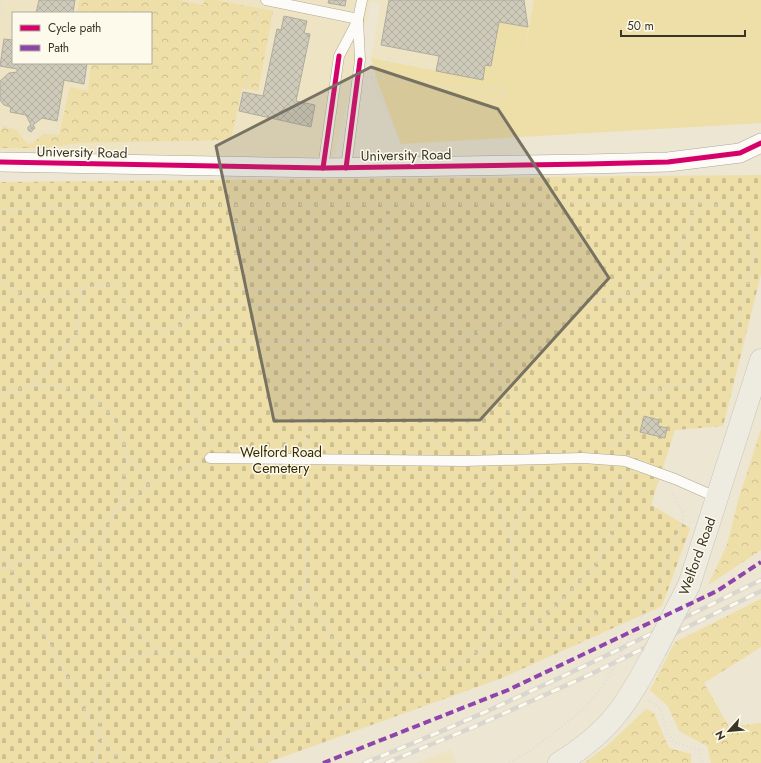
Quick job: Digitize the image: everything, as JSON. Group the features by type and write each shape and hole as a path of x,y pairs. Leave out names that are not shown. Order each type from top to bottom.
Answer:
{"main road":[{"name":"Welford Road","path":"558,763 580,750 614,719 634,690 689,585 761,360"}],"street":[{"name":"University Road","path":"0,162 323,168 668,162 740,152 761,143"},
{"name":"University Road","path":"740,152 761,158"}],"lane":[{"path":"323,168 339,56 358,19 362,0"},
{"path":"263,4 358,19"},
{"path":"346,168 360,60 358,19"},
{"path":"210,458 464,461 578,458 625,461 718,498"}],"path":[{"path":"3,0 1,11 12,28"},
{"path":"245,89 263,4"},
{"path":"360,51 412,167"},
{"path":"382,78 389,59 416,64"},
{"path":"371,77 486,92"},
{"path":"487,87 504,89 503,102 486,100 486,92 487,87"},
{"path":"0,124 22,133 56,135 62,105"},
{"path":"458,338 557,306 589,304 625,295 655,280 677,255 690,225 695,202"},
{"path":"0,209 236,205 695,202 724,207 742,222 752,240 753,262 732,345 722,364 713,376 698,384 669,387 644,393 622,419 627,438 578,458 540,484 526,500 516,518 511,540"},
{"path":"236,205 234,228 234,290 386,290 389,204"},
{"path":"212,763 269,677 290,632 305,584 309,289 314,205"},
{"path":"0,228 15,209"},
{"path":"234,228 264,228 263,265 352,268 355,231 388,230"},
{"path":"0,278 12,289 25,296 47,299 82,288 122,283 126,310 143,328 174,330 194,314 221,305 424,306 442,311 452,321 458,338 460,359 459,396 464,415 475,434 489,449 509,460 512,425 503,388 493,364 479,342 469,335"},
{"path":"33,386 77,334 82,288"},
{"path":"0,568 56,552 85,537 151,482 210,458 210,444 192,408 191,383 199,359 214,346 231,341 388,341 408,350 421,365 425,382 423,398 424,419 431,436 446,451 464,461 482,476 492,493 503,516 511,540 515,572 521,594 528,612 537,624 546,634 559,637 573,631 601,610"},
{"path":"0,394 33,386 60,387 83,393 106,409 117,426 127,456 151,482"},
{"path":"127,456 116,511 104,536 100,560 103,579 112,598 130,624 157,651"},
{"path":"215,763 425,675 470,658 537,624 594,568 612,531 625,461"},
{"path":"509,763 534,748 586,707 604,684 660,584 684,515 670,488 675,480"},
{"path":"0,550 100,738 123,763"},
{"path":"470,658 488,637 509,595 515,572"},
{"path":"96,763 100,738 102,700 112,673 123,661 138,655 157,651 205,660 225,660 248,650 270,636 291,610 305,584"},
{"path":"305,584 329,635 369,666 425,675"},
{"path":"662,717 667,733 674,742 699,750 702,763"}],"highlighted area":[{"path":"371,67 498,109 609,278 480,420 274,421 216,146"}],"shaded area":[{"path":"0,0 534,0 510,127 416,94 379,86 371,58 381,4 371,1 334,158 0,155"},
{"path":"451,750 456,763 416,763"}],"green space":[{"path":"79,0 178,0 203,5 204,0 216,0 273,11 258,91 242,88 231,140 79,143 46,148 0,148 0,131 4,126 17,130 27,144 33,143 43,134 59,135 70,87 88,91 91,64 152,64 152,12 77,12"},
{"path":"534,0 761,0 761,123 401,144 379,86 371,58 482,80 485,65 499,22 528,27 524,54"},
{"name":"Welford Road Cemetery","path":"761,175 761,274 723,426 675,430 651,505 690,528 662,606 502,678 266,763 0,763 0,182"},
{"path":"761,429 761,550 708,585 727,545 738,501"},
{"path":"761,599 761,647 704,683 729,727 761,723 761,763 711,763 707,746 679,731 668,706 650,690 675,642"},
{"path":"646,709 654,713 669,748 691,754 691,763 584,763 608,745"}],"building":[{"path":"39,0 75,0 73,12 36,12"},
{"path":"329,0 346,0 345,6 328,3"},
{"path":"389,0 524,0 528,27 499,22 491,66 485,65 483,80 436,71 439,56 381,45"},
{"path":"284,16 307,21 304,33 310,34 296,101 315,105 311,127 239,111 243,92 263,96 277,29 281,30"},
{"path":"4,39 12,40 12,64 87,64 84,84 64,80 57,121 42,118 33,125 35,128 31,132 28,130 28,127 31,125 26,115 10,112 11,107 4,105 0,100 0,81 9,73 17,72 17,69 0,66"},
{"path":"644,416 659,420 658,426 667,428 665,438 640,432"}],"railway":[{"path":"364,763 414,743 514,699 761,580"},
{"path":"386,763 476,726 589,675 761,591"}],"marked path":[{"path":"323,763 508,690 717,591 761,562"}],"cycle path":[{"path":"323,168 339,56"},
{"path":"346,168 360,60"},
{"path":"0,162 323,168 588,164 668,162 740,153 761,143"}]}
